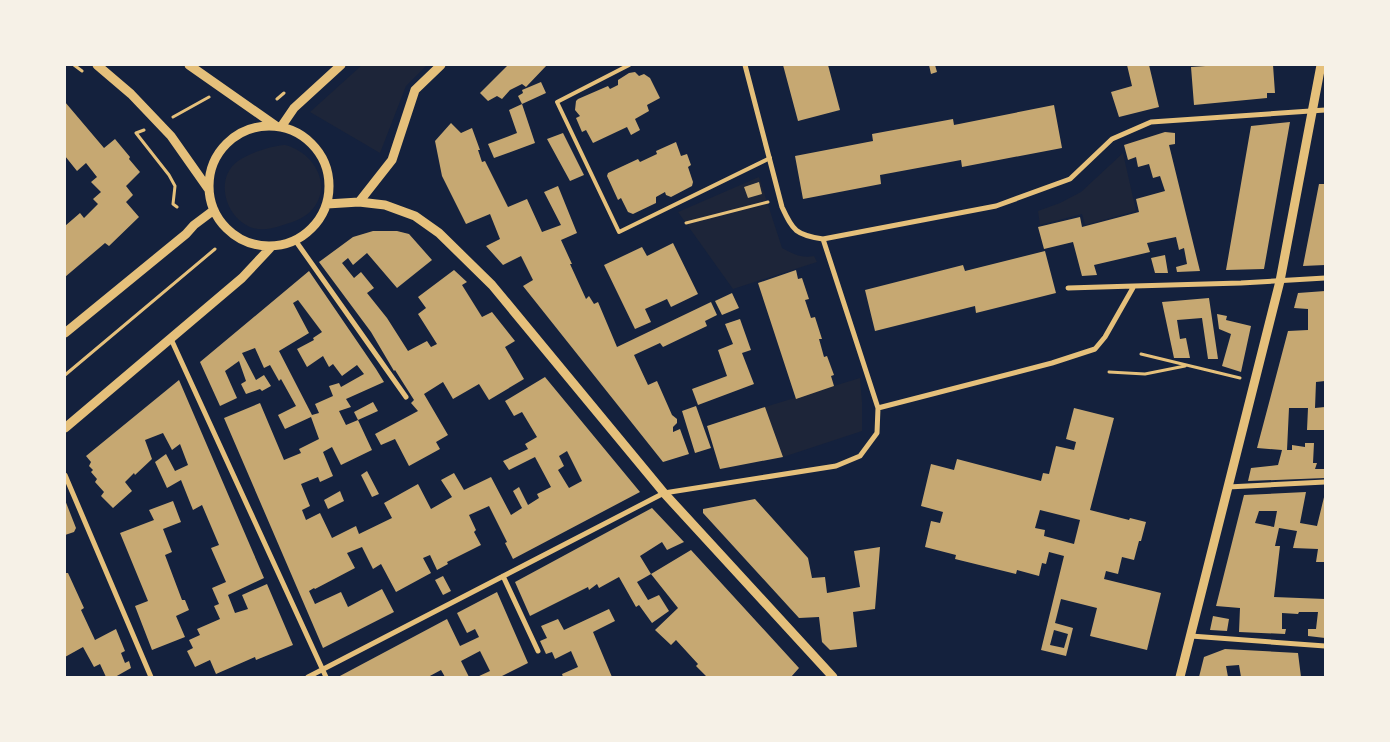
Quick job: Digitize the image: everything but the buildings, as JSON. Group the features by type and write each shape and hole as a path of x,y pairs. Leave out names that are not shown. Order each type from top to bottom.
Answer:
{"street":[{"path":"97,65 131,94 171,136 209,190"},
{"path":"189,65 279,126 298,133 313,144 327,168 329,195 322,216 315,226 295,240 272,246 248,242 238,237 224,225 214,210 209,190 209,180 215,160 227,142 236,136 255,127 279,126 294,108 341,65"},
{"path":"359,202 392,160 415,90 441,65"},
{"path":"745,65 781,199 791,226 806,236 823,239 996,206 1070,179 1112,139 1151,122 1325,110"},
{"path":"1180,677 1280,281 1321,65"},
{"path":"327,204 359,202 385,205 415,216 439,233 492,285 664,493 833,677"},
{"path":"65,333 214,210"},
{"path":"308,677 664,493 836,466 860,456 877,432 878,408 823,239"},
{"path":"295,240 406,397"},
{"path":"65,428 242,278 272,246"},
{"path":"1068,288 1325,278"},
{"path":"878,408 1052,364 1095,348 1105,337 1134,286"},
{"path":"171,339 326,677"},
{"path":"65,475 151,677"},
{"path":"1228,487 1325,482"},
{"path":"503,576 538,651"},
{"path":"1191,636 1325,646"}],"lane":[{"path":"629,65 557,102 619,232 770,158"}],"path":[{"path":"277,99 284,93"},
{"path":"161,164 165,161"},
{"path":"686,223 781,199"},
{"path":"65,375 215,249"},
{"path":"1141,354 1255,382"},
{"path":"1109,372 1145,374 1188,366"}],"shaded area":[{"path":"362,65 427,65 406,86 380,153 310,112"},
{"path":"285,145 305,155 312,163 318,172 321,192 310,212 301,218 278,227 267,229 252,228 236,217 227,202 225,184 227,176 231,168 243,158 267,148"},
{"path":"1123,153 1136,211 1085,225 1082,214 1040,225 1038,211 1060,203 1081,192"},
{"path":"759,177 782,248 801,256 814,256 817,262 733,289 678,212"},
{"path":"860,378 862,431 783,457 765,407"}]}
